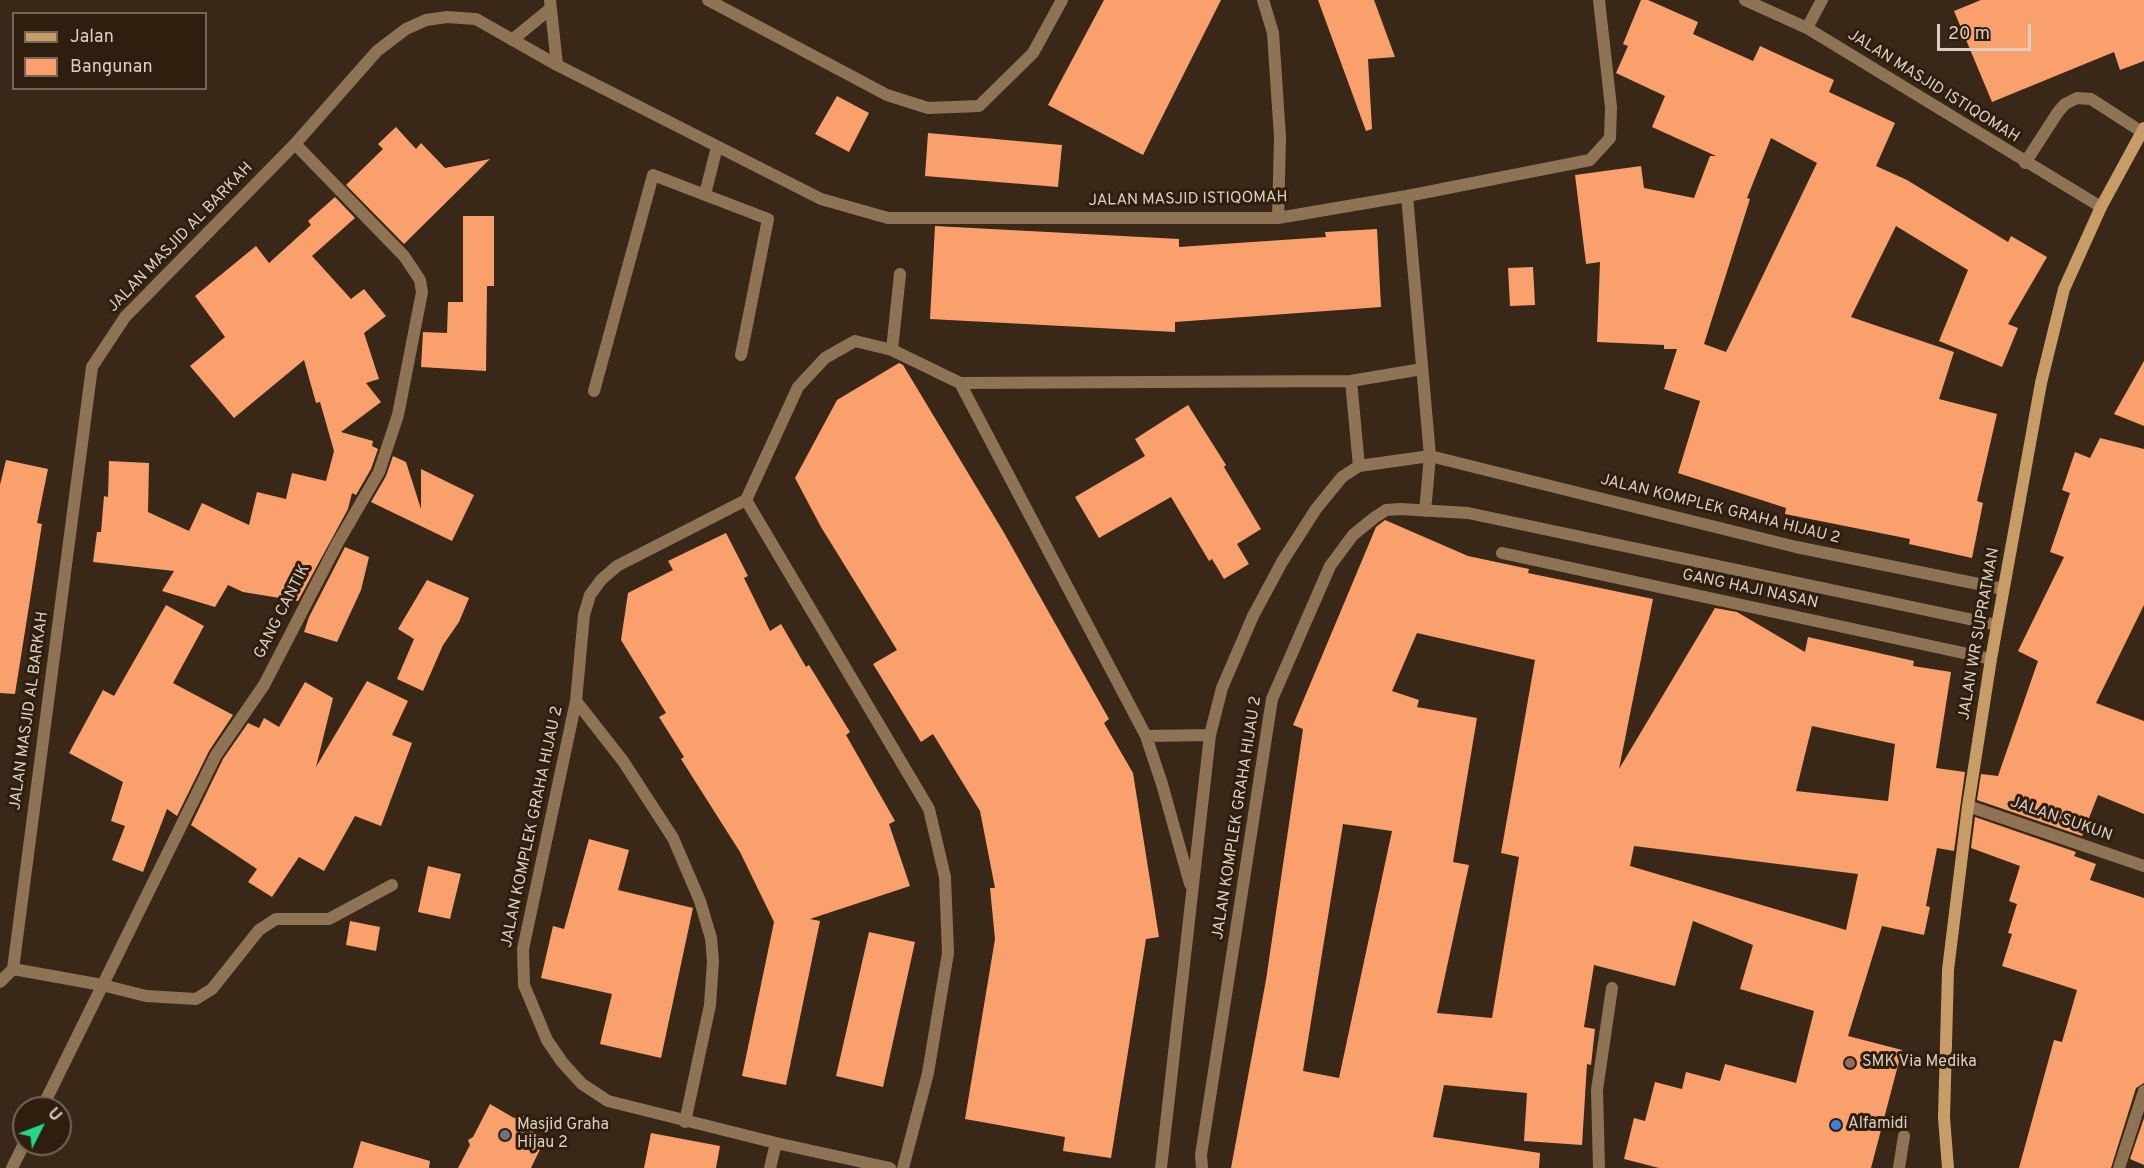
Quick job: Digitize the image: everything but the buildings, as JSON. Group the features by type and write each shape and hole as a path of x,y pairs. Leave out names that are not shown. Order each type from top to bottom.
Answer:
{"main road":[{"name":"JALAN WR SUPRATMAN","path":"1948,1168 1944,1118 1948,970 1968,806 1991,659 2041,383 2064,289 2101,207 2143,130"}],"street":[{"path":"708,0 886,95 928,108 979,106 1033,53 1062,0"},
{"path":"1263,0 1273,33 1280,136 1278,218"},
{"name":"JALAN MASJID ISTIQOMAH","path":"640,105 821,199 888,218 1278,218 1407,196 1590,160 1610,138 1611,107 1599,0"},
{"name":"JALAN MASJID ISTIQOMAH","path":"1745,0 1807,28 2025,163 2101,207"},
{"path":"1807,28 1822,0"},
{"path":"512,40 550,4"},
{"path":"550,4 557,65"},
{"name":"JALAN MASJID AL BARKAH","path":"13,969 93,367 125,317 295,144 377,51 406,29 426,20 447,17 476,19 557,65 640,105"},
{"path":"2025,163 2058,112 2065,104 2077,98 2091,99 2143,130"},
{"name":"GANG CANTIK","path":"48,1096 216,755 264,685 337,544 379,472 398,415 422,292 420,280 404,256 295,144"},
{"path":"705,194 717,147"},
{"path":"594,391 653,175 768,219 741,355"},
{"path":"1407,196 1431,456 1425,511"},
{"path":"892,350 900,274"},
{"path":"903,1168 928,1073 948,953 945,877 929,809 746,500 798,387 812,369 825,358 855,341 892,350 960,383 1351,381 1422,369"},
{"path":"1351,381 1359,466"},
{"name":"JALAN KOMPLEK GRAHA HIJAU 2","path":"960,383 1146,736 1192,890"},
{"name":"JALAN KOMPLEK GRAHA HIJAU 2","path":"1161,1168 1210,735 1222,687 1253,616 1282,562 1316,509 1342,477 1359,466 1431,456 1796,547 2003,589"},
{"name":"JALAN KOMPLEK GRAHA HIJAU 2","path":"746,500 617,566 601,580 590,595 584,615 576,701 523,949 524,985 547,1040 562,1062 582,1084 608,1101 685,1122 890,1168"},
{"name":"JALAN KOMPLEK GRAHA HIJAU 2","path":"1202,1168 1201,1155 1272,699 1330,566 1353,535 1386,510 1468,513 1997,625"},
{"name":"GANG HAJI NASAN","path":"1502,553 1991,659"},
{"name":"JALAN KOMPLEK GRAHA HIJAU 2","path":"576,701 623,761 673,838 700,901 711,938 713,980 710,1005 685,1122"},
{"path":"1146,736 1210,735"},
{"name":"JALAN SUKUN","path":"1968,806 2144,866"},
{"path":"0,982 13,969 102,985 146,996 196,999 212,989 259,930 276,919 329,919 392,885"},
{"path":"1599,1168 1597,1090 1612,988"},
{"path":"2119,1168 2144,1091"},
{"path":"1899,1168 1904,1136"},
{"path":"770,1168 776,1143"}],"place":[{"name":"SMK Via Medika","path":"1850,1063"},
{"name":"Alfamidi","path":"1836,1125"},
{"name":"Masjid Graha Hijau 2","path":"505,1135"}]}
